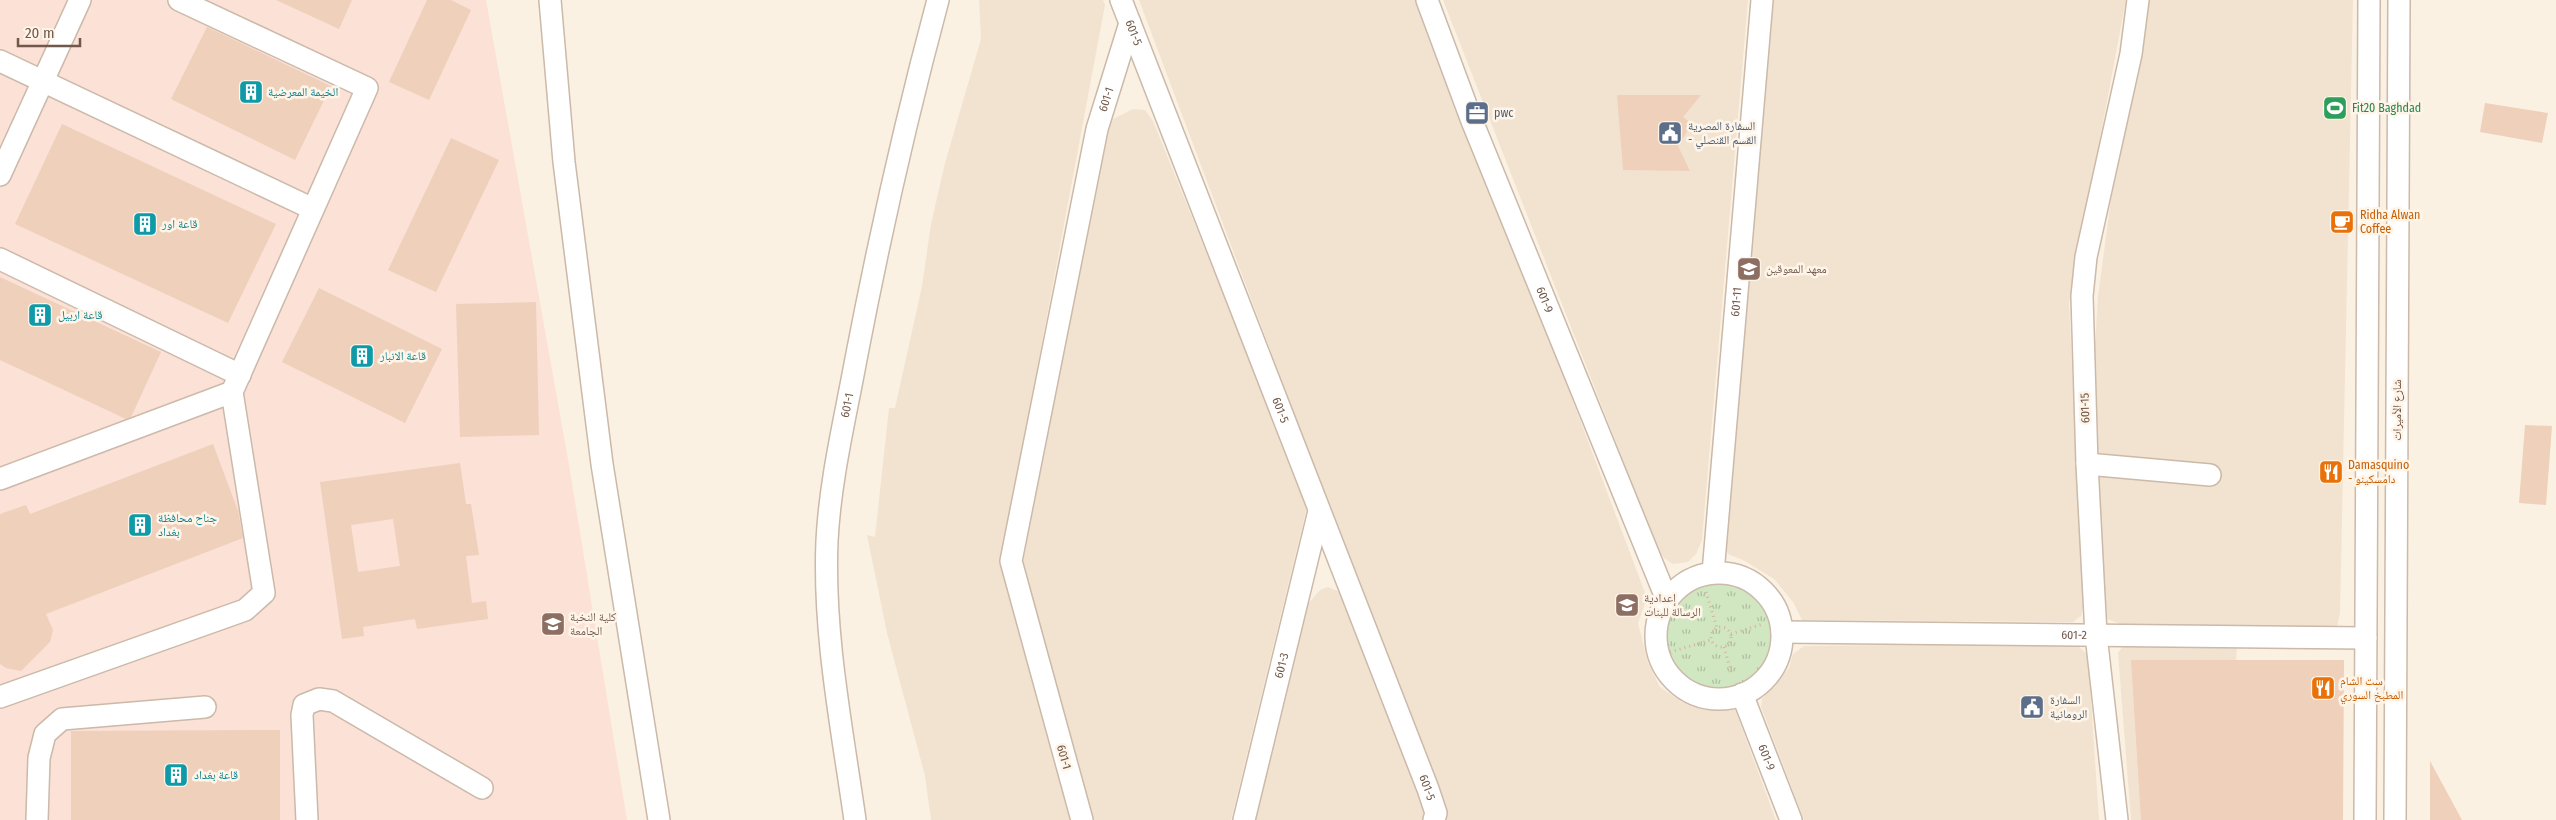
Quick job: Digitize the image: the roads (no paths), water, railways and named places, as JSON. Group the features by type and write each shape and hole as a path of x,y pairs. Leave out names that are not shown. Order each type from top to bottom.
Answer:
{"street":[{"path":"0,175 80,0"},
{"path":"0,697 245,610 264,593 236,383 367,88 178,0"},
{"path":"550,0 564,162 602,464 659,820"},
{"name":"601-1","path":"855,820 835,686 828,609 827,541 834,473 881,228 938,0"},
{"name":"601-5","path":"1121,0 1428,789 1436,813 1434,820"},
{"name":"601-9","path":"1428,0 1472,121 1667,600"},
{"name":"601-11","path":"1709,579 1762,0"},
{"name":"601-15","path":"2117,820 2096,635 2087,464 2082,296 2086,257 2131,54 2138,0"},
{"path":"2365,820 2369,0"},
{"name":"شارع الأميرات","path":"2395,820 2399,0"},
{"name":"601-1","path":"1082,820 1010,561 1098,129 1130,23"},
{"path":"0,61 313,209"},
{"path":"0,259 236,383"},
{"path":"0,479 236,383"},
{"path":"2087,464 2210,475"},
{"name":"601-3","path":"1244,820 1319,511"},
{"path":"1730,574 1746,579 1760,588 1772,601 1779,616 1776,628 1780,652 1772,670 1759,684 1738,686 1722,699 1702,697 1684,688 1669,675 1659,657 1656,638 1658,618 1667,600 1687,582 1709,579 1730,574"},
{"name":"601-2","path":"1776,628 2096,635 2366,638"},
{"name":"601-9","path":"1738,686 1791,820"},
{"path":"307,820 302,715 304,705 319,699 333,701 482,788"},
{"path":"37,820 39,758 45,734 62,719 205,707"}],"place":[{"name":"الخيمة المعرضية","path":"251,92"},
{"name":"Fit20 Baghdad","path":"2335,108"},
{"name":"pwc","path":"1477,113"},
{"name":"السفارة المصرية - القسم القنصلي","path":"1670,133"},
{"name":"Ridha Alwan Coffee","path":"2342,222"},
{"name":"قاعة اور","path":"145,224"},
{"name":"معهد المعوقين","path":"1749,269"},
{"name":"قاعة اربيل","path":"40,315"},
{"name":"قاعة الانبار","path":"362,356"},
{"name":"Damasquino - دامسكينو","path":"2331,472"},
{"name":"جناح محافظة بغداد","path":"140,525"},
{"name":"إعدادية الرسالة للبنات","path":"1627,605"},
{"name":"كلية النخبة الجامعة","path":"553,624"},
{"name":"ست الشام المطبخ السوري","path":"2323,688"},
{"name":"السفارة الرومانية","path":"2032,707"},
{"name":"قاعة بغداد","path":"176,775"}]}
